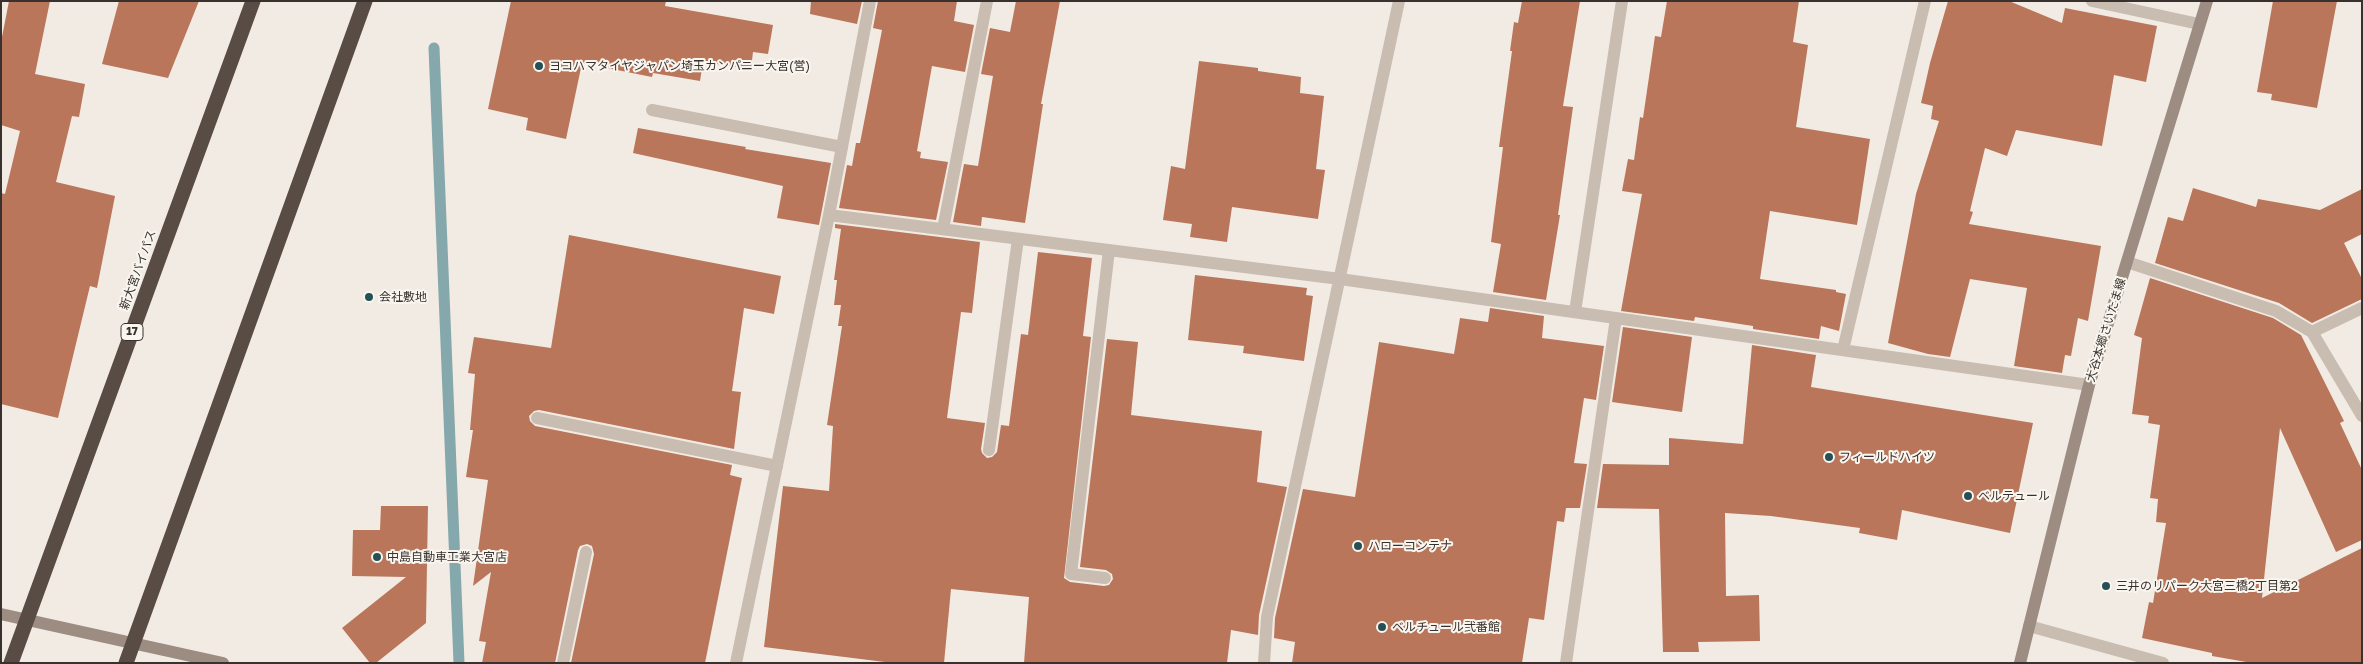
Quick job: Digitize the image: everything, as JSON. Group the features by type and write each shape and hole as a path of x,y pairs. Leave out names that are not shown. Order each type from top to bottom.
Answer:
{"highway":[{"name":"新大宮バイパス","path":"11,663 253,1"},
{"path":"126,663 365,1"}],"main road":[{"name":"大谷本郷さいたま線","path":"2020,663 2089,385 2207,1"},
{"path":"1,614 223,663"}],"street":[{"path":"736,663 829,215 870,1"},
{"path":"943,229 987,1"},
{"path":"1264,663 1267,617 1399,1"},
{"path":"1575,312 1622,1"},
{"path":"1843,350 1926,1"},
{"path":"2092,1 2200,24"},
{"path":"652,110 842,147"},
{"path":"829,215 1340,279 2089,385"},
{"path":"989,450 1018,239"},
{"path":"1105,578 1071,574 1109,250"},
{"path":"2127,262 2276,311 2312,332 2362,416"},
{"path":"2312,332 2362,308"},
{"path":"1566,663 1616,318"},
{"path":"537,418 777,466"},
{"path":"564,663 586,552"},
{"path":"2029,626 2163,663"}],"building":[{"path":"9,1 50,1 35,74 85,84 79,117 72,116 56,182 115,196 97,288 90,286 58,418 1,404 1,193 5,194 20,131 1,125 1,42"},
{"path":"119,1 199,1 168,78 102,64"},
{"path":"511,1 666,1 665,6 773,25 768,54 753,52 751,69 703,62 700,81 653,73 652,77 582,63 566,139 526,130 528,118 488,109"},
{"path":"811,1 862,1 857,24 810,14"},
{"path":"878,1 957,1 954,21 974,25 965,72 932,66 917,151 921,152 920,158 948,162 936,220 839,208 847,165 852,166 856,143 860,143 882,30 873,28"},
{"path":"1016,1 1060,1 1041,104 1043,104 1025,223 982,217 981,226 953,222 964,164 978,166 993,76 981,74 990,28 1010,32"},
{"path":"1522,1 1580,1 1563,106 1573,107 1558,215 1560,215 1546,300 1493,292 1501,244 1491,242 1503,147 1499,147 1514,22 1518,23"},
{"path":"1667,1 1799,1 1793,42 1808,45 1796,127 1870,139 1857,225 1770,211 1760,279 1836,290 1836,292 1846,294 1839,331 1821,326 1819,339 1753,329 1753,326 1695,317 1694,321 1621,311 1642,194 1622,191 1628,159 1634,160 1640,117 1643,118 1655,36 1661,37"},
{"path":"1948,1 2009,1 2062,23 2065,8 2157,26 2146,82 2114,75 2102,146 2016,130 2007,156 1985,148 1970,211 1973,212 1969,224 2101,246 2088,321 2078,318 2071,356 2065,355 2062,373 2014,366 2027,288 1970,279 1950,357 1928,354 1888,343 1916,194 1939,121 1931,119 1933,106 1921,103 1930,63"},
{"path":"2273,1 2337,1 2317,108 2271,100 2272,94 2257,92"},
{"path":"1199,61 1258,68 1258,71 1301,77 1300,93 1324,96 1316,169 1325,170 1318,219 1232,207 1227,242 1190,237 1192,224 1163,220 1171,166 1185,169"},
{"path":"638,128 746,147 745,149 831,163 819,225 777,218 783,186 633,153"},
{"path":"2193,188 2256,207 2258,199 2320,210 2362,189 2362,234 2344,243 2362,279 2362,299 2312,323 2279,303 2155,263 2168,217 2183,221"},
{"path":"835,224 980,242 972,313 961,312 947,418 985,423 981,449 987,458 992,457 997,452 1001,425 1009,426 1021,334 1028,335 1038,252 1092,258 1083,336 1091,337 1064,578 1070,582 1104,586 1109,585 1113,579 1112,574 1106,570 1080,567 1107,339 1138,342 1131,415 1262,431 1257,482 1287,487 1259,615 1258,635 1231,630 1227,663 1024,663 1029,597 951,589 944,663 893,663 764,647 783,486 829,491 833,426 827,425 842,326 838,326 841,305 834,305 837,280 834,280 841,229 835,228"},
{"path":"569,235 781,276 774,314 744,308 732,391 741,392 734,449 539,410 534,411 529,416 530,421 535,426 732,465 730,475 742,478 705,663 571,663 594,554 592,546 587,544 580,546 578,550 555,663 482,663 486,642 479,641 491,572 473,586 488,480 466,477 473,430 470,430 475,374 468,373 474,337 551,348"},
{"path":"1195,275 1307,288 1306,295 1313,296 1304,361 1243,353 1244,346 1188,340"},
{"path":"2150,278 2273,318 2301,335 2344,421 2340,423 2362,470 2362,540 2336,552 2280,428 2262,598 2362,548 2362,663 2252,663 2212,656 2212,653 2142,638 2149,602 2153,603 2166,523 2156,522 2158,499 2150,498 2160,425 2148,423 2149,416 2132,414 2142,338 2134,335"},
{"path":"1490,308 1544,316 1542,338 1604,346 1596,400 1584,398 1574,463 1587,464 1580,508 1566,508 1564,522 1557,521 1544,620 1529,618 1522,663 1292,663 1295,642 1274,638 1275,618 1303,489 1355,497 1379,342 1454,354 1460,318 1488,322"},
{"path":"1623,327 1692,337 1682,412 1612,402"},
{"path":"1752,345 1816,355 1811,387 2033,423 2010,533 1902,510 1897,540 1859,533 1860,528 1771,516 1725,513 1726,596 1759,595 1760,641 1698,642 1699,652 1663,652 1659,509 1597,508 1603,464 1669,465 1669,438 1743,444"},
{"path":"381,506 428,506 426,623 376,663 370,663 342,628 406,577 352,576 353,530 380,530"}],"waterway":[{"path":"434,48 459,663"}],"place":[{"name":"ヨコハマタイヤジャパン埼玉カンパニー大宮(営)","path":"539,66"},
{"name":"会社敷地","path":"369,297"},
{"name":"フィールドハイツ","path":"1829,457"},
{"name":"ベルテュール","path":"1968,496"},
{"name":"ハローコンテナ","path":"1358,546"},
{"name":"中島自動車工業大宮店","path":"377,557"},
{"name":"三井のリパーク大宮三橋2丁目第2","path":"2106,586"},
{"name":"ベルチュール弐番館","path":"1382,627"}]}
